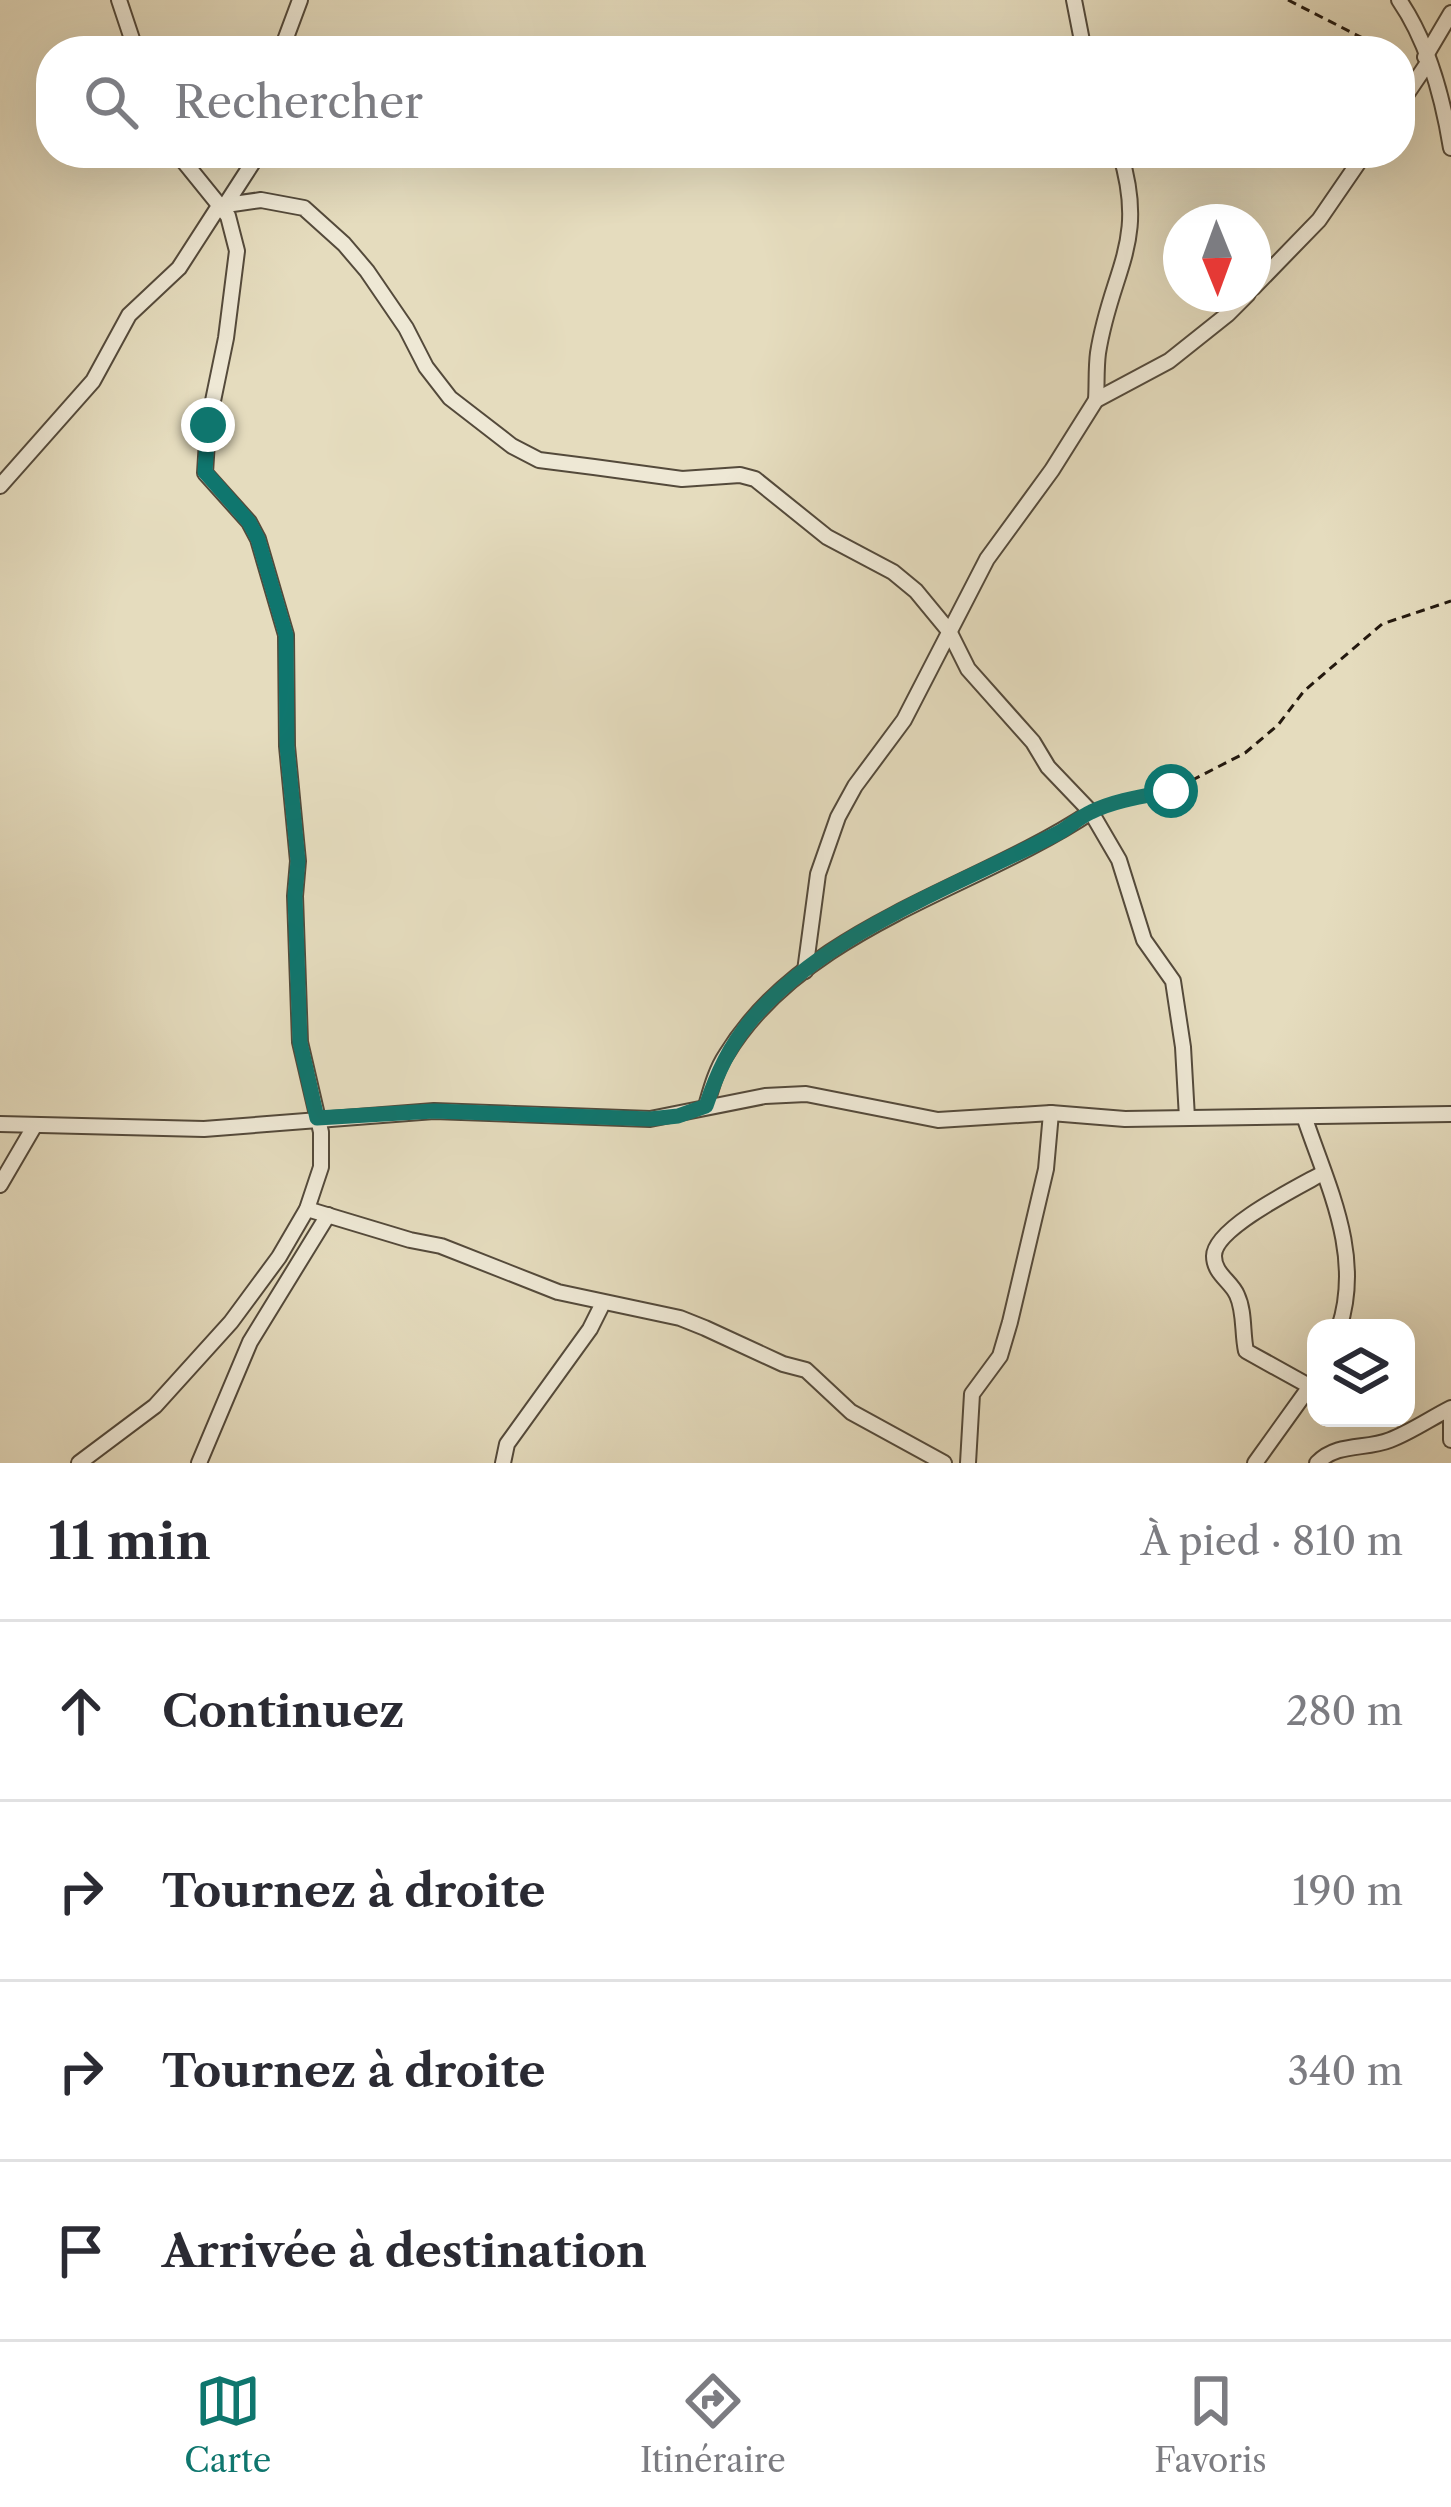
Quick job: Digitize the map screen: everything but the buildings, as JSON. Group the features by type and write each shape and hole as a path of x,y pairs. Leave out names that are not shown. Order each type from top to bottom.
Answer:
{"street":[{"path":"119,0 131,36"},
{"path":"286,36 299,0"},
{"path":"1074,0 1081,36"},
{"path":"1400,0 1440,89 1451,148"},
{"path":"1415,79 1451,13"},
{"path":"1426,60 1451,71"},
{"path":"86,1461 155,1406 231,1322 280,1257 307,1209 321,1166 321,1132 300,1042 298,861 287,746 286,635 258,539 205,472 214,384 236,275 232,227 223,205 190,168"},
{"path":"0,485 84,392 128,315 179,268 249,168"},
{"path":"806,971 818,874 838,817 904,720 987,559 1096,400 1098,353 1132,228 1132,191 1125,168"},
{"path":"1271,269 1319,220 1355,168"},
{"path":"223,205 262,200 304,208 367,271 450,398 512,446 539,460 682,478 740,475 755,479 827,537 893,572 916,591 950,631 968,669 1091,812 1119,860 1144,940 1173,981 1183,1047 1186,1118"},
{"path":"1096,400 1169,361 1226,312"},
{"path":"706,1106 724,1056 752,1019 806,971 914,903 1091,812"},
{"path":"0,1124 204,1130 458,1111 650,1119 706,1106 806,1094 938,1120 1051,1113 1125,1119 1451,1114"},
{"path":"968,1463 972,1394 1000,1356 1010,1322 1046,1168 1051,1113"},
{"path":"1305,1119 1341,1217 1347,1292 1341,1319"},
{"path":"0,1185 35,1126"},
{"path":"1307,1380 1246,1351 1237,1292 1221,1276 1214,1254 1217,1242 1242,1221 1324,1173"},
{"path":"307,1209 442,1246 558,1292 680,1318 806,1370 851,1412 944,1463"},
{"path":"199,1463 250,1342 328,1216"},
{"path":"503,1463 507,1444 590,1329 603,1303"},
{"path":"1255,1463 1307,1391"},
{"path":"1317,1463 1349,1446 1391,1440 1451,1410 1451,1440"}],"path":[{"path":"1288,0 1359,36"},
{"path":"1091,812 1171,791 1245,753 1278,725 1304,691 1382,624 1451,601"}],"route":[{"path":"208,425 205,472 258,539 286,635 287,746 298,861 300,1042 317,1118 434,1111 650,1119 706,1106 724,1056 752,1019 832,953 914,903 1091,812 1171,791"}]}
